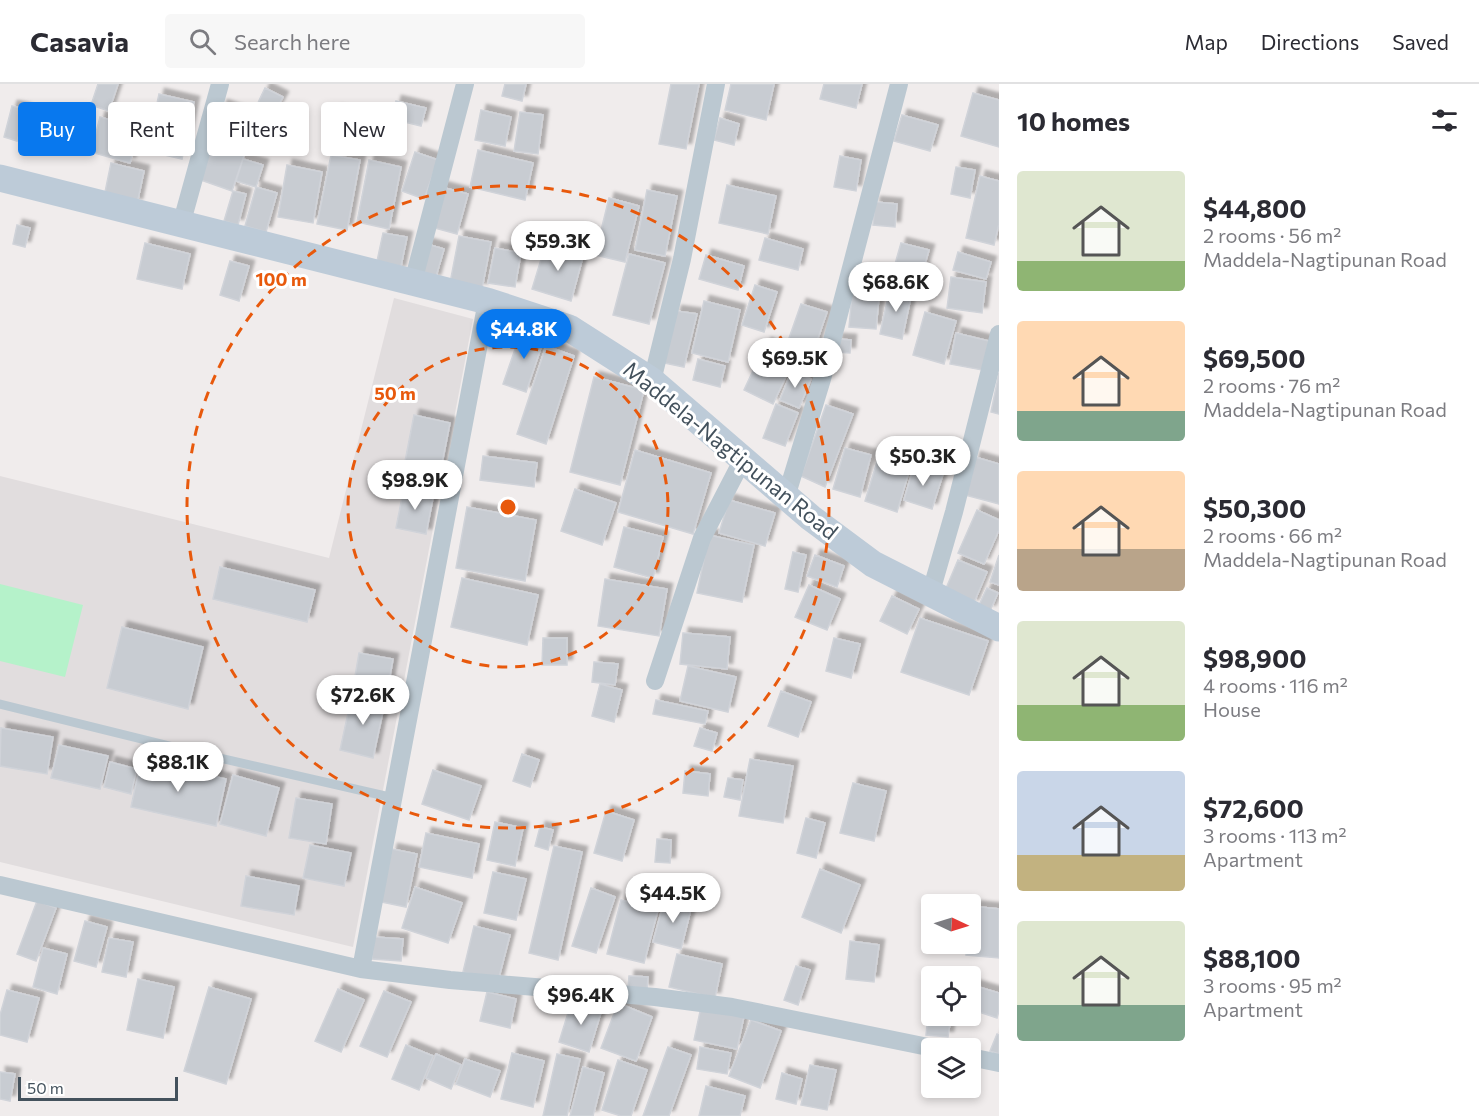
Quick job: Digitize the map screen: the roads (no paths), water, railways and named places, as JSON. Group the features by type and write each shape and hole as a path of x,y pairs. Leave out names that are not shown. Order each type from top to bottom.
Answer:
{"main road":[{"name":"Maddela-Nagtipunan Road","path":"0,178 487,301 569,328 652,381 811,518 873,564 930,595 999,628"}],"street":[{"path":"181,225 220,84"},
{"path":"413,282 465,84"},
{"path":"652,381 682,259 716,84"},
{"path":"786,497 822,380 899,84"},
{"path":"361,969 487,301"},
{"path":"930,595 954,512 999,334"},
{"path":"655,681 702,538 743,459"},
{"path":"0,885 361,969 450,980 655,997 732,1007 921,1046"},
{"path":"981,1059 999,1063"}],"lane":[{"path":"0,704 394,798"}]}
